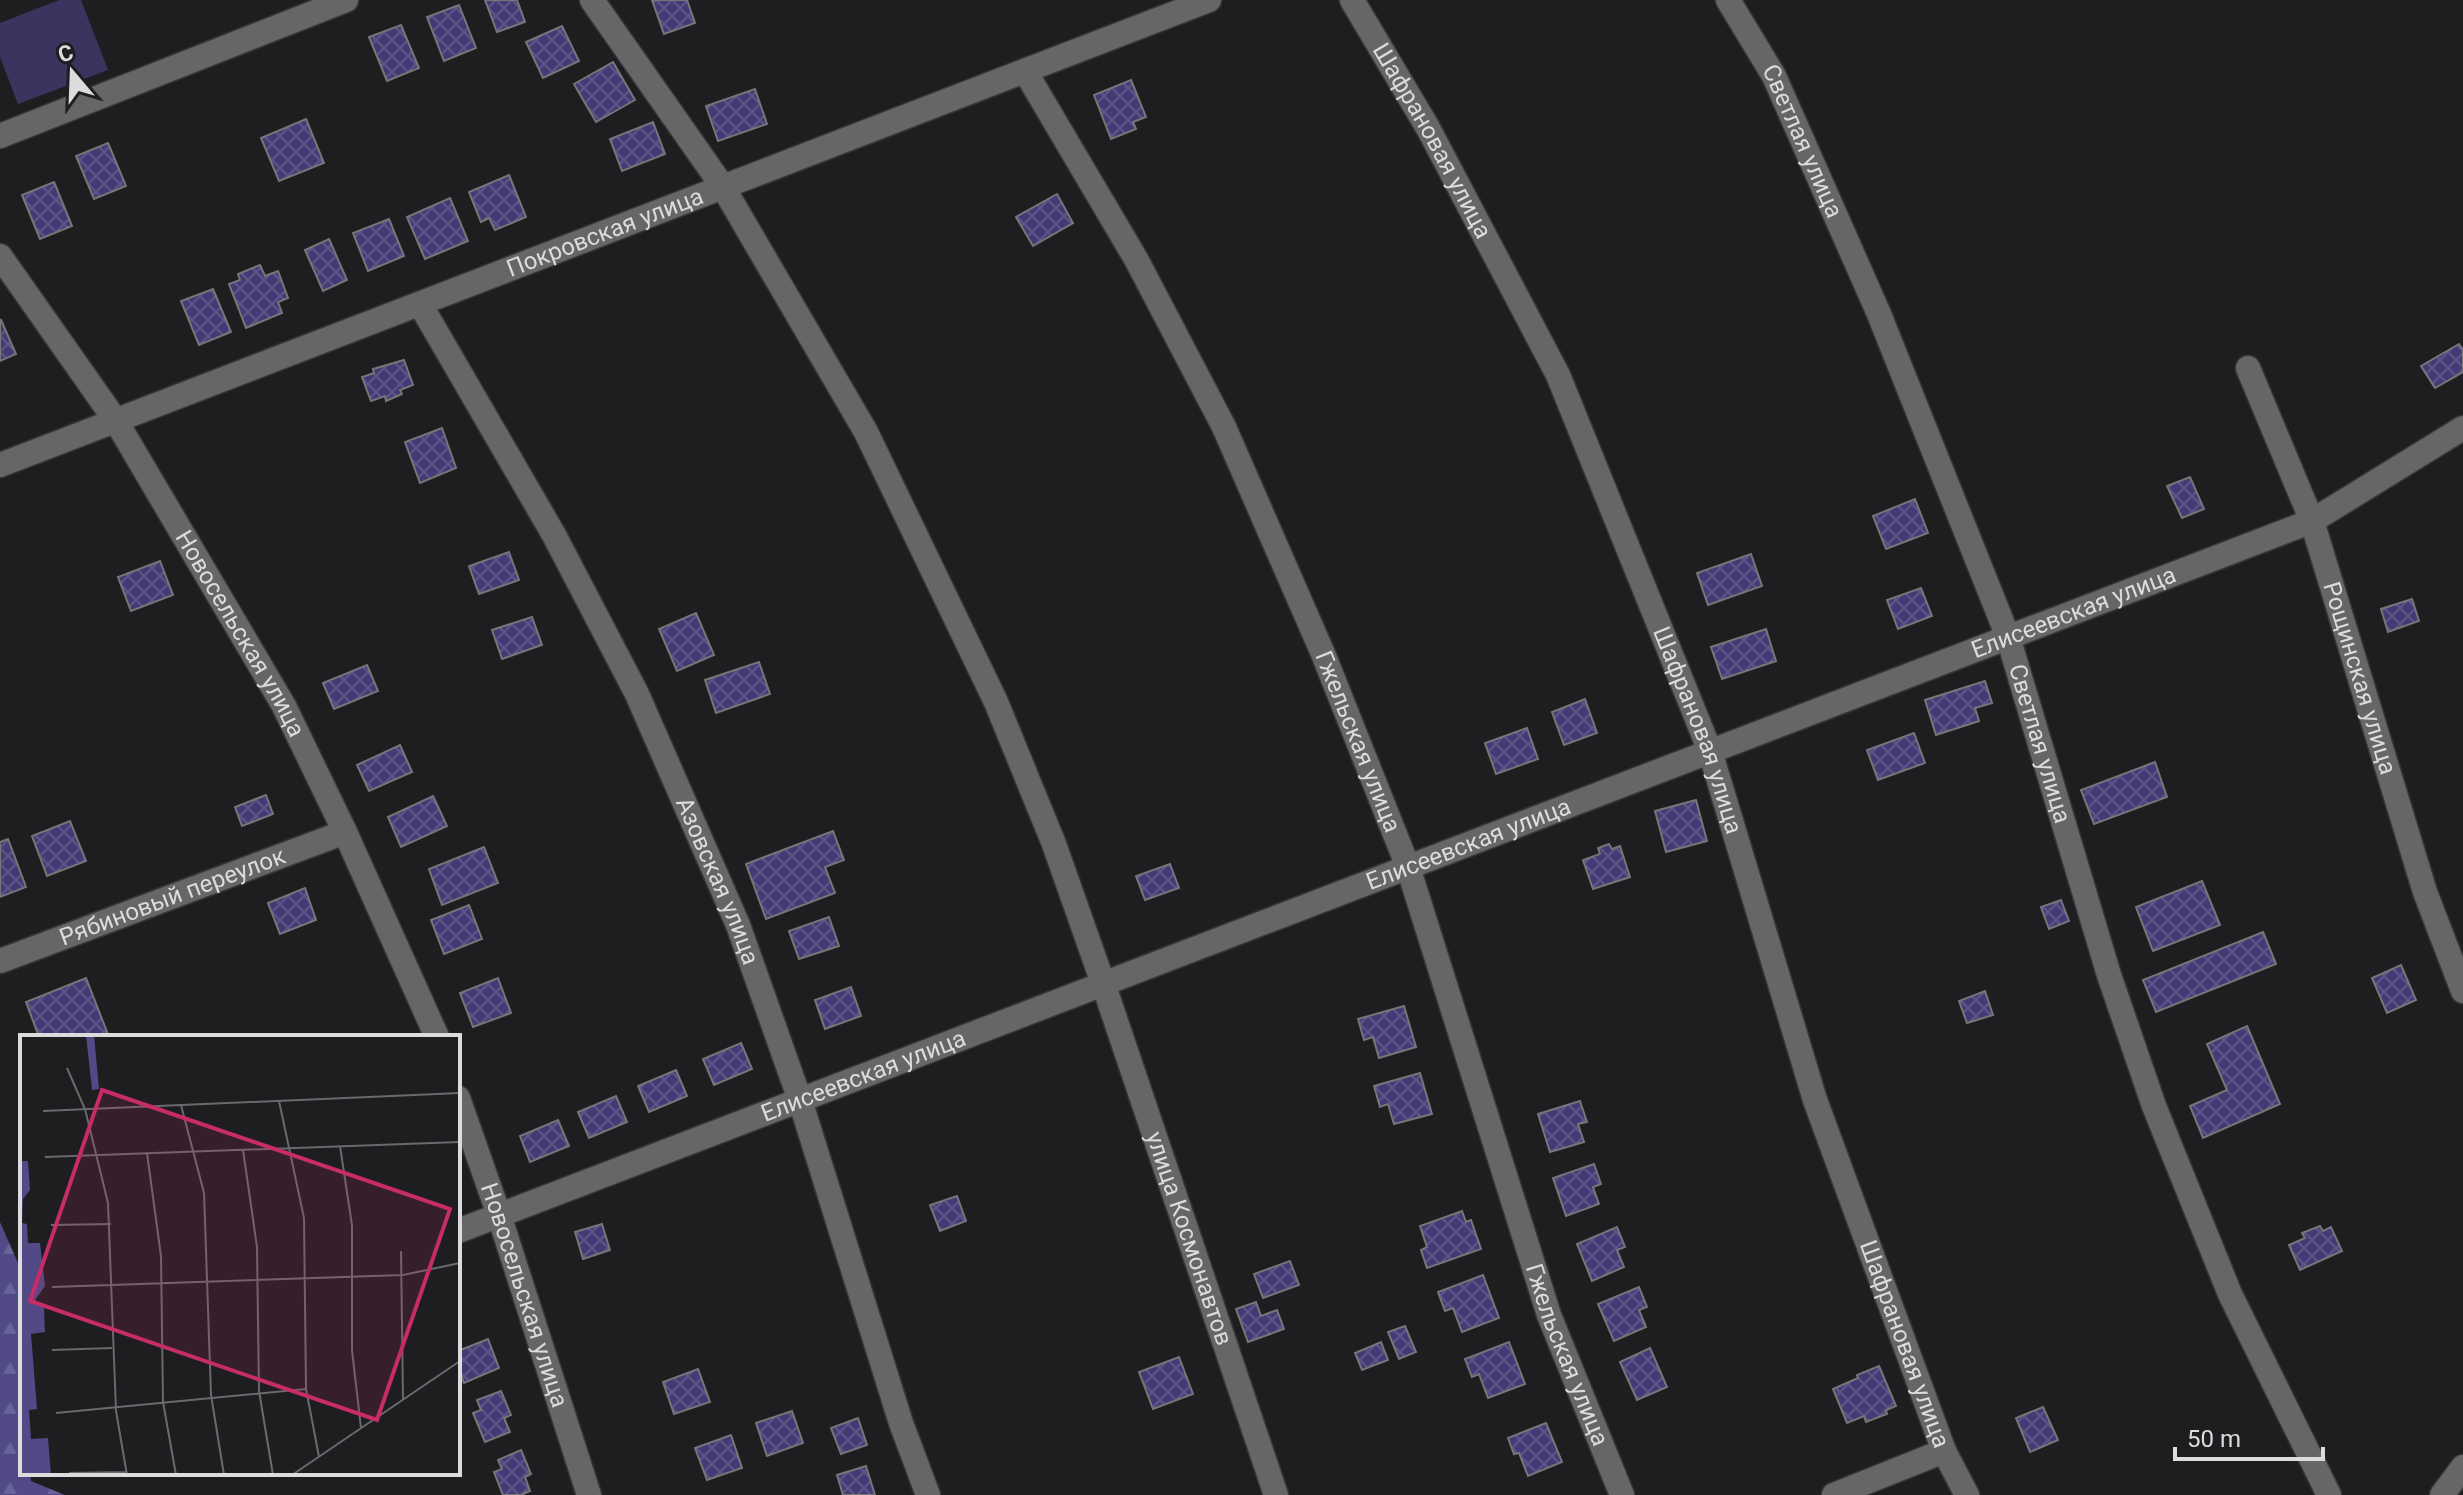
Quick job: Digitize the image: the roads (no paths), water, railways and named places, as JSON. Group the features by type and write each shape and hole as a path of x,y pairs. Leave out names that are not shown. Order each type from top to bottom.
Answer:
{"street":[{"path":"0,136 346,0"},
{"name":"улица Космонавтов","path":"592,0 723,187 866,432 996,702 1054,844 1276,1495"},
{"name":"Покровская улица","path":"0,465 1209,0"},
{"name":"Шафрановая улица","path":"1352,0 1428,128 1558,375 1710,751 1815,1100 1944,1451 1967,1495"},
{"name":"Светлая улица","path":"1728,0 1774,76 1879,314 2008,637 2109,975 2154,1106 2230,1294 2329,1495"},
{"name":"Гжельская улица","path":"1025,71 1136,259 1224,427 1324,656 1408,867 1549,1315 1622,1495"},
{"name":"Новосельская улица","path":"0,256 116,421 284,706 345,832 436,1035"},
{"name":"Азовская улица","path":"420,304 554,535 637,694 738,925 800,1100 901,1423 928,1495"},
{"name":"Рощинская улица","path":"2248,368 2312,521 2425,892 2463,991"},
{"name":"Елисеевская улица","path":"460,1230 2312,521 2463,428"},
{"name":"Рябиновый переулок","path":"0,961 345,832"},
{"name":"Новосельская улица","path":"460,1104 589,1495"},
{"path":"1834,1495 1944,1451"},
{"path":"2442,1495 2463,1467"}]}
